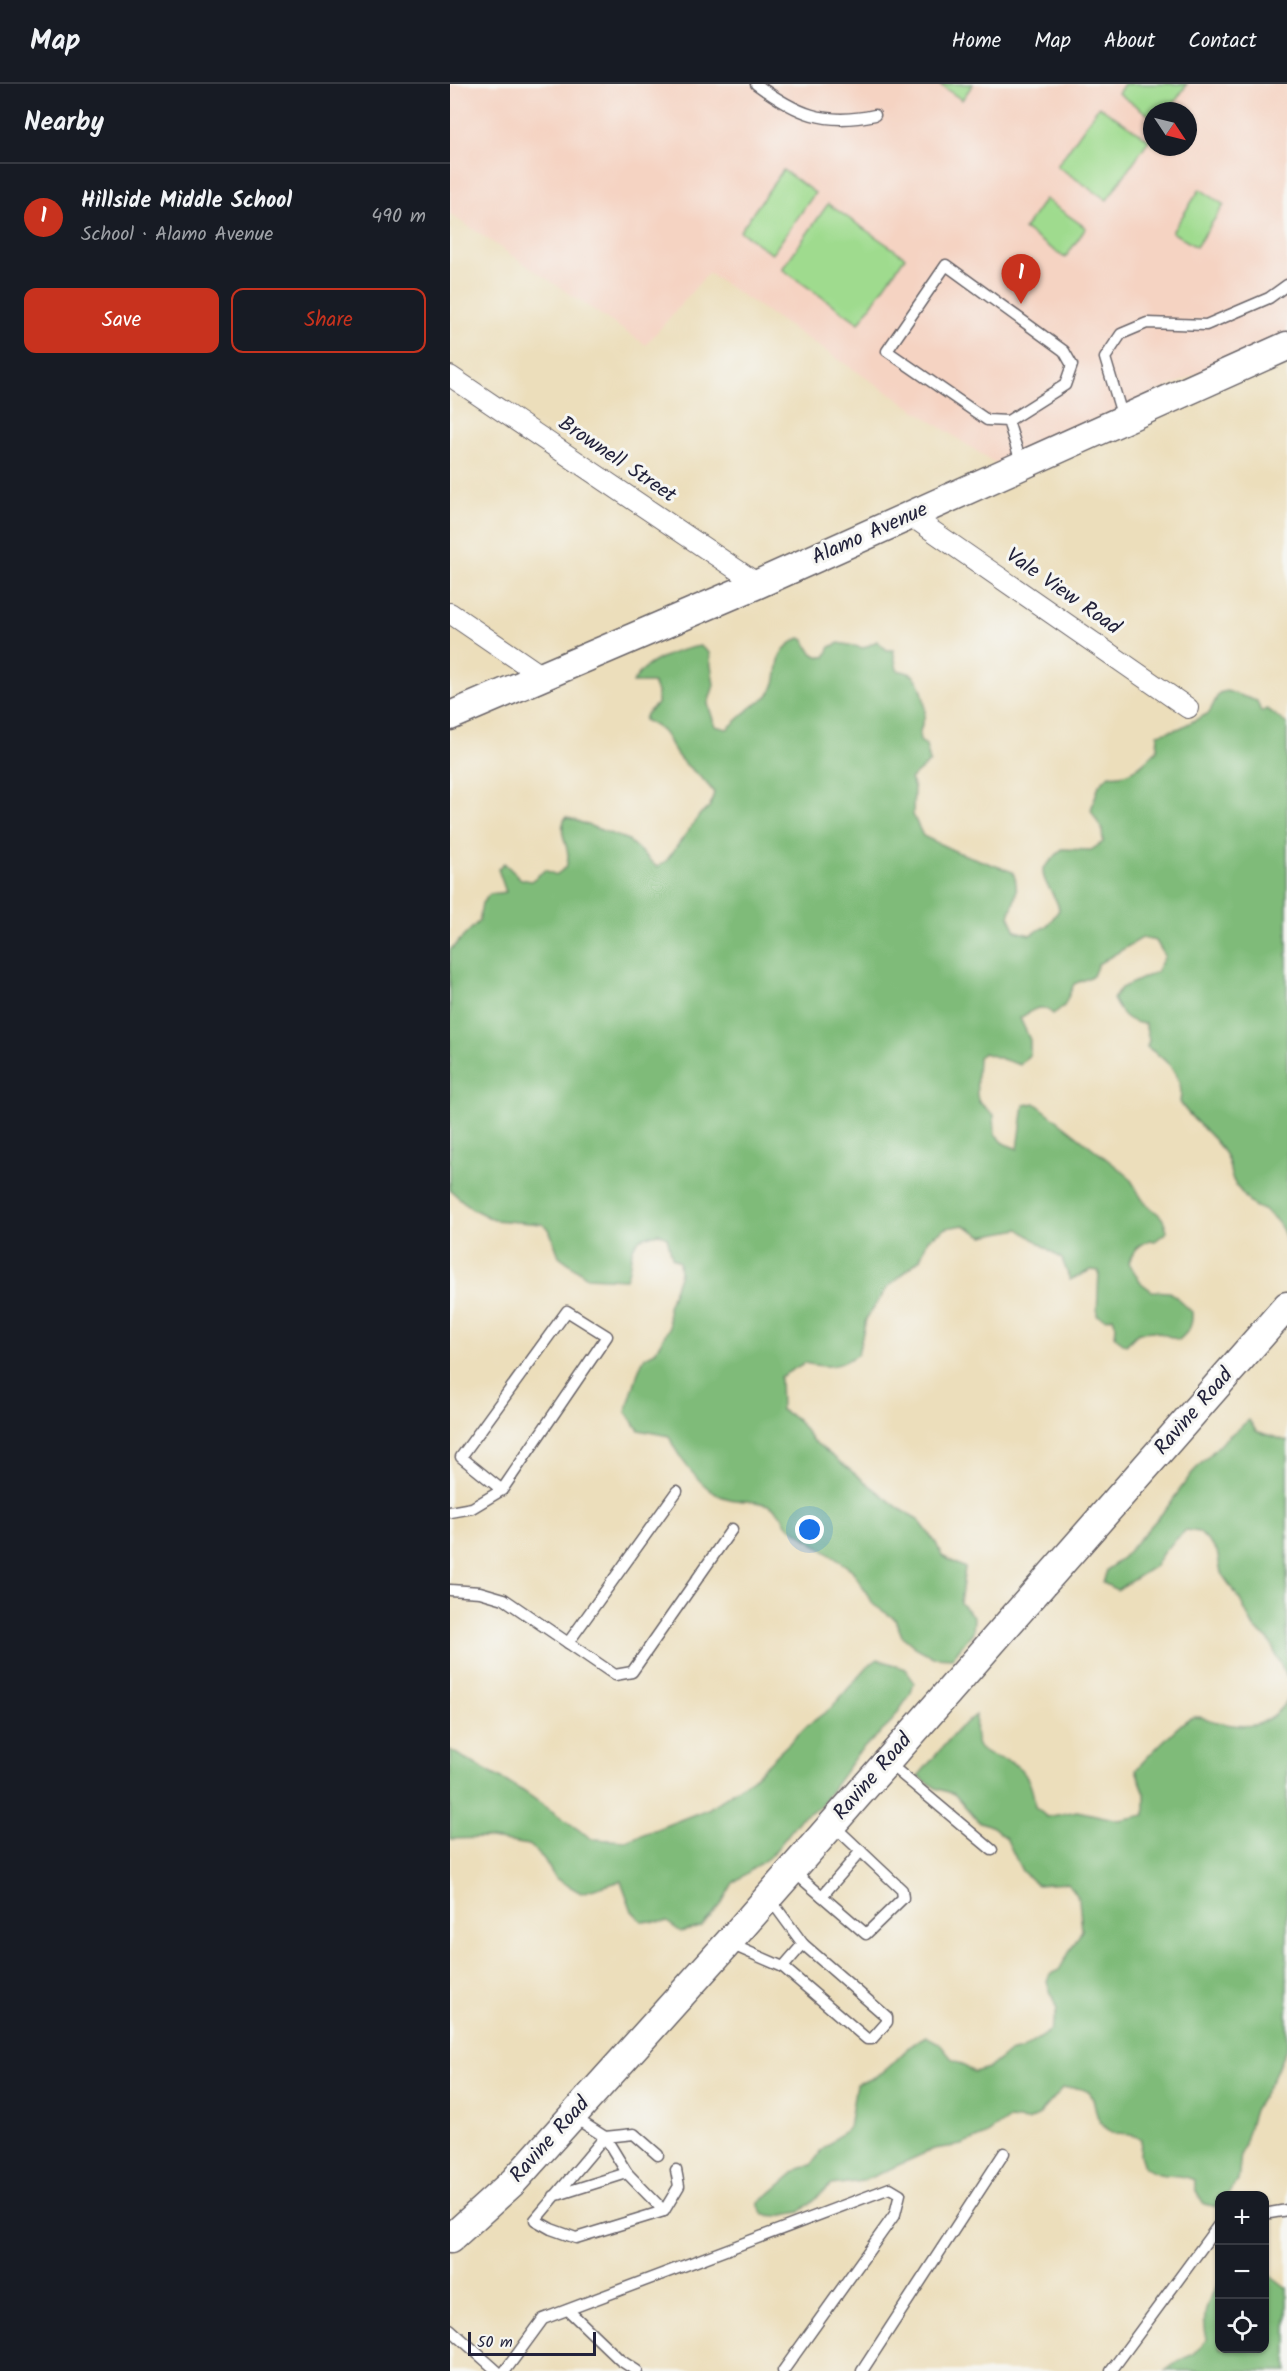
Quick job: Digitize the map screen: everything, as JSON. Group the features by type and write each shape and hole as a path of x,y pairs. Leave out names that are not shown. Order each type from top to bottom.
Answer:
{"street":[{"name":"Alamo Avenue","path":"450,716 758,584 1287,346"},
{"name":"Brownell Street","path":"450,376 758,584"},
{"name":"Vale View Road","path":"911,516 1188,708"},
{"path":"450,613 542,676"},
{"name":"Ravine Road","path":"450,2239 513,2182 728,1943 1287,1306"}],"lane":[{"path":"756,84 802,113 831,120 875,115"},
{"path":"946,265 1064,351 1072,365 1065,385 1008,421 987,420 887,351 946,265"},
{"path":"1124,420 1105,358 1121,334 1147,323 1206,325 1269,298 1287,285"},
{"path":"1008,421 1022,465"},
{"path":"450,1512 472,1508 502,1490 607,1336 567,1311 461,1458 502,1490"},
{"path":"568,1642 677,1491"},
{"path":"450,1590 480,1592 504,1599 615,1675 632,1672 732,1529"},
{"path":"886,1761 992,1850"},
{"path":"792,1870 866,1934 903,1898 902,1890 832,1824"},
{"path":"822,1896 861,1851"},
{"path":"728,1943 783,1967 867,2039 872,2038 887,2022 887,2017 803,1944 768,1896"},
{"path":"783,1967 803,1944"},
{"path":"572,2116 605,2137 627,2173 664,2211"},
{"path":"658,2155 633,2134 605,2137 535,2220 551,2229 576,2238 664,2211 679,2186 676,2170"},
{"path":"862,2371 1004,2152"},
{"path":"555,2196 627,2173"},
{"path":"506,2371 543,2319 890,2188 900,2194 895,2214 783,2371"},
{"path":"1269,2213 1287,2210"},
{"path":"1112,2371 1215,2230"},
{"path":"568,2310 620,2360 637,2371"},
{"path":"450,2329 497,2371"}],"shaded area":[{"path":"450,84 1287,84 1287,334 996,464 708,273 646,345 450,214"}],"green space":[{"path":"939,84 973,84 962,100"},
{"path":"1124,84 1187,84 1175,102 1143,102 1143,111 1118,93"},
{"path":"1099,106 1143,136 1143,149 1107,200 1057,166"},
{"path":"783,170 815,193 772,254 740,231"},
{"path":"1200,189 1224,205 1196,247 1172,232"},
{"path":"1045,199 1086,228 1065,258 1024,229"},
{"path":"828,204 905,257 859,323 782,269"},
{"path":"800,638 805,640 814,655 821,657 825,657 830,647 839,643 864,648 877,641 887,650 893,650 897,670 915,677 921,687 925,707 920,741 926,745 930,762 910,779 914,787 913,815 923,836 957,852 1013,872 1015,900 1009,916 1016,931 1030,935 1048,925 1059,910 1056,899 1043,875 1043,869 1062,849 1091,850 1103,842 1102,830 1091,810 1099,785 1109,775 1130,772 1147,760 1157,750 1158,734 1180,728 1209,713 1219,693 1227,691 1257,701 1261,712 1267,709 1287,724 1287,1245 1280,1225 1265,1211 1249,1202 1236,1186 1224,1153 1180,1102 1181,1092 1177,1076 1168,1063 1147,1047 1149,1040 1145,1024 1125,1017 1113,999 1121,988 1156,972 1165,956 1156,941 1142,938 1098,964 1093,976 1074,984 1064,1006 1053,1014 1041,1008 1020,1018 1030,1040 1030,1054 1020,1065 984,1053 978,1057 977,1093 979,1102 994,1115 995,1134 1005,1144 1018,1149 1024,1105 1035,1103 1127,1175 1146,1204 1163,1220 1167,1232 1155,1241 1150,1240 1139,1246 1129,1263 1140,1282 1152,1291 1169,1292 1192,1312 1190,1328 1179,1340 1154,1331 1139,1332 1126,1345 1115,1337 1116,1326 1113,1317 1106,1319 1097,1315 1099,1271 1091,1270 1070,1280 1062,1259 1019,1229 983,1236 964,1225 946,1228 928,1239 920,1259 887,1288 866,1319 858,1354 845,1362 832,1366 804,1363 780,1377 781,1410 797,1419 812,1440 900,1509 918,1519 936,1543 942,1556 965,1568 960,1603 974,1617 973,1632 952,1658 933,1657 915,1647 902,1636 895,1619 874,1605 852,1570 786,1524 773,1507 716,1494 682,1460 669,1436 639,1430 626,1412 645,1357 655,1352 669,1328 668,1307 680,1273 679,1262 672,1257 667,1237 659,1233 640,1239 635,1244 626,1279 587,1277 559,1256 549,1229 542,1224 494,1220 471,1208 450,1190 450,950 479,921 482,903 490,894 506,892 498,869 504,863 521,879 531,881 545,870 556,875 566,867 568,860 562,830 566,817 628,840 657,867 667,860 701,813 709,808 714,793 703,779 676,754 664,733 644,720 646,714 657,704 657,692 653,683 633,683 644,668 662,658 681,650 700,646 709,653 714,685 708,704 715,726 727,729 768,695 774,686 780,657 790,644"},
{"path":"1249,1420 1256,1431 1287,1441 1287,1678 1269,1640 1254,1628 1239,1598 1221,1573 1217,1551 1199,1532 1186,1530 1164,1551 1155,1566 1117,1590 1103,1583 1107,1570 1123,1557 1166,1509 1192,1473 1224,1440"},
{"path":"878,1659 906,1669 914,1682 910,1695 889,1725 858,1753 820,1806 801,1818 772,1855 733,1883 720,1906 701,1927 681,1932 667,1922 642,1921 632,1911 621,1881 581,1893 555,1878 544,1859 529,1845 485,1838 450,1839 450,1750 523,1791 592,1839 626,1841 708,1809 753,1778 808,1725 831,1708 868,1666"},
{"path":"1287,1700 1287,2047 1271,2082 1254,2110 1241,2154 1238,2181 1230,2191 1215,2191 1215,2206 1204,2204 1196,2191 1194,2180 1182,2176 1158,2174 1144,2167 1140,2155 1141,2139 1109,2131 1097,2117 1091,2095 1077,2088 1063,2088 1038,2116 1027,2121 1009,2119 986,2135 962,2145 934,2149 863,2181 831,2185 800,2212 779,2216 764,2215 758,2204 801,2167 812,2165 821,2151 849,2127 856,2084 879,2075 915,2043 926,2036 939,2043 952,2059 974,2072 989,2068 1008,2053 1021,2050 1051,2030 1057,2010 1047,1982 1050,1974 1059,1970 1082,1930 1079,1900 1068,1883 1037,1885 1022,1871 1006,1838 993,1827 978,1821 954,1794 936,1788 918,1776 958,1729 976,1715 977,1743 989,1755 1007,1761 1025,1774 1031,1787 1035,1807 1047,1817 1077,1811 1119,1820 1145,1815 1145,1794 1136,1770 1190,1718 1197,1717 1248,1726 1265,1721"},
{"path":"1269,2274 1287,2288 1287,2371 1165,2371 1180,2360 1194,2354 1207,2339 1205,2316 1215,2290 1215,2353 1269,2353"}],"place":[{"name":"Hillside Middle School","path":"1021,304"}]}
